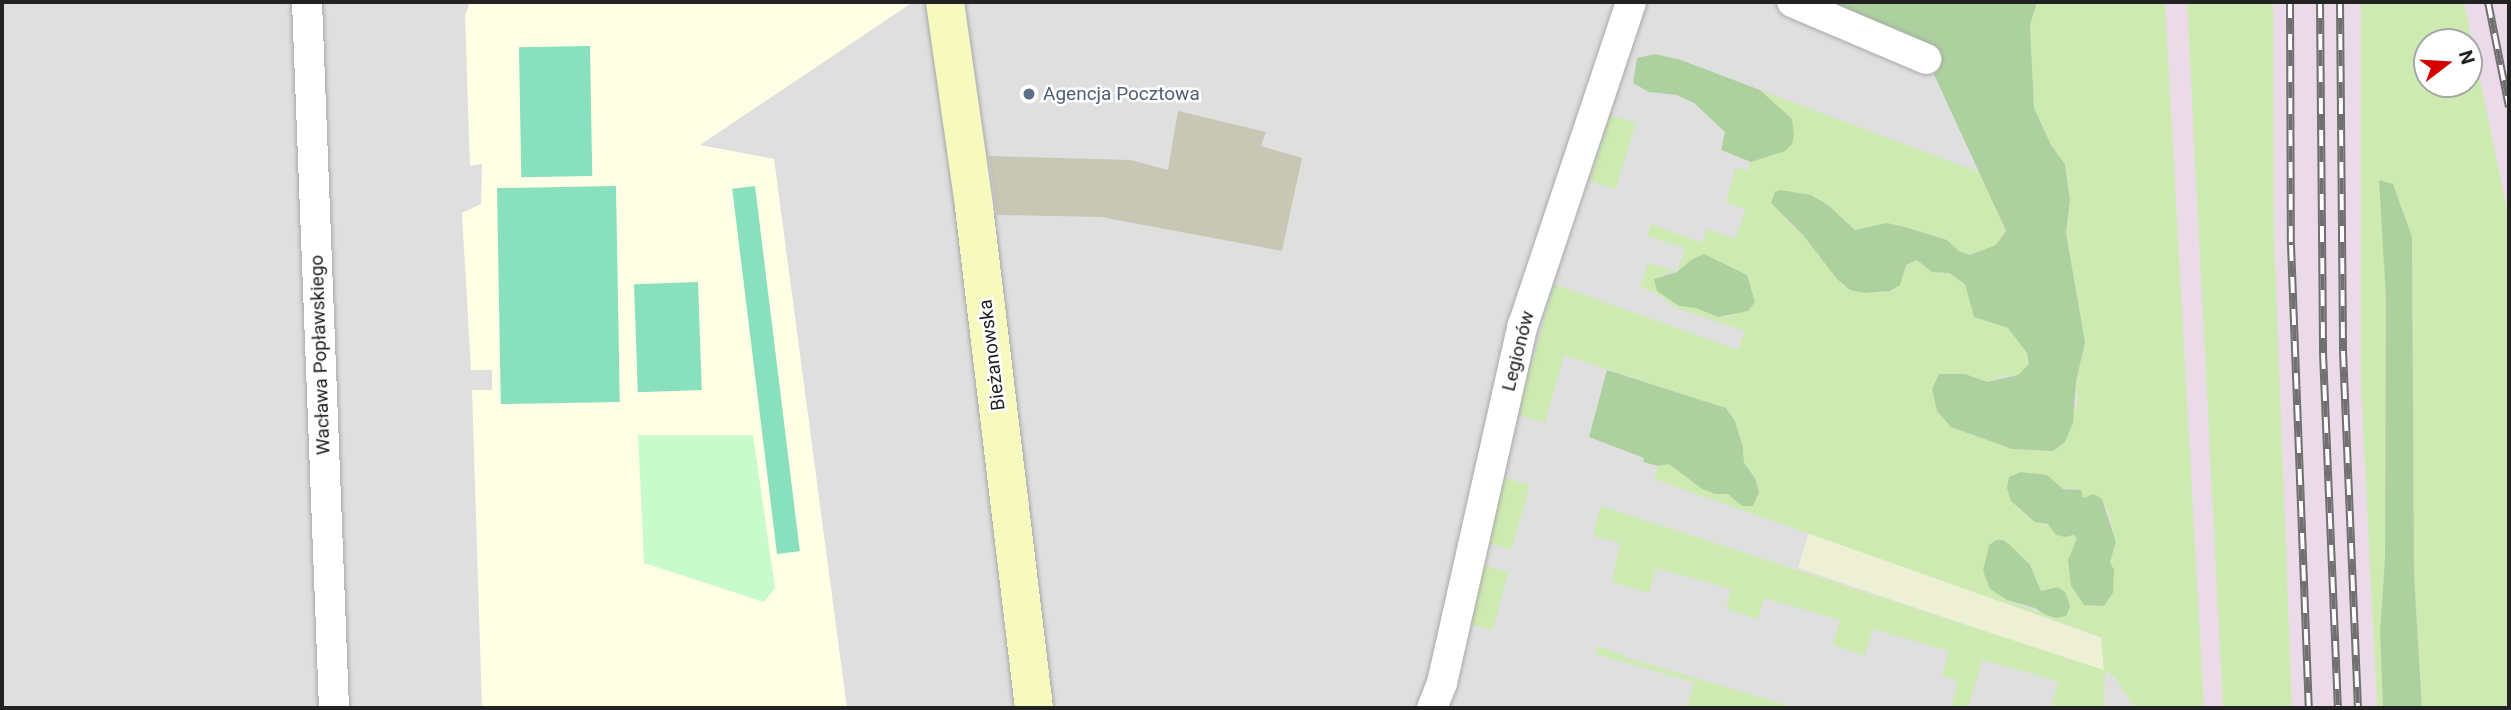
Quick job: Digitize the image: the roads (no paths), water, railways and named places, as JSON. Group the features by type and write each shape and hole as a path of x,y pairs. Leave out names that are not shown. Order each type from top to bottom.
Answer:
{"street":[{"name":"Wacława Popławskiego","path":"307,2 334,708"},
{"name":"Bieżanowska","path":"945,2 974,207 1034,708"},
{"name":"Legionów","path":"1432,708 1445,670 1524,325 1631,2"},
{"path":"1792,2 1926,59"}],"railway":[{"path":"2290,2 2291,245 2309,708"},
{"path":"2320,2 2323,353 2338,708"},
{"path":"2340,2 2343,351 2358,708"},
{"path":"2488,2 2509,107"}],"place":[{"name":"Agencja Pocztowa","path":"1029,94"}]}
